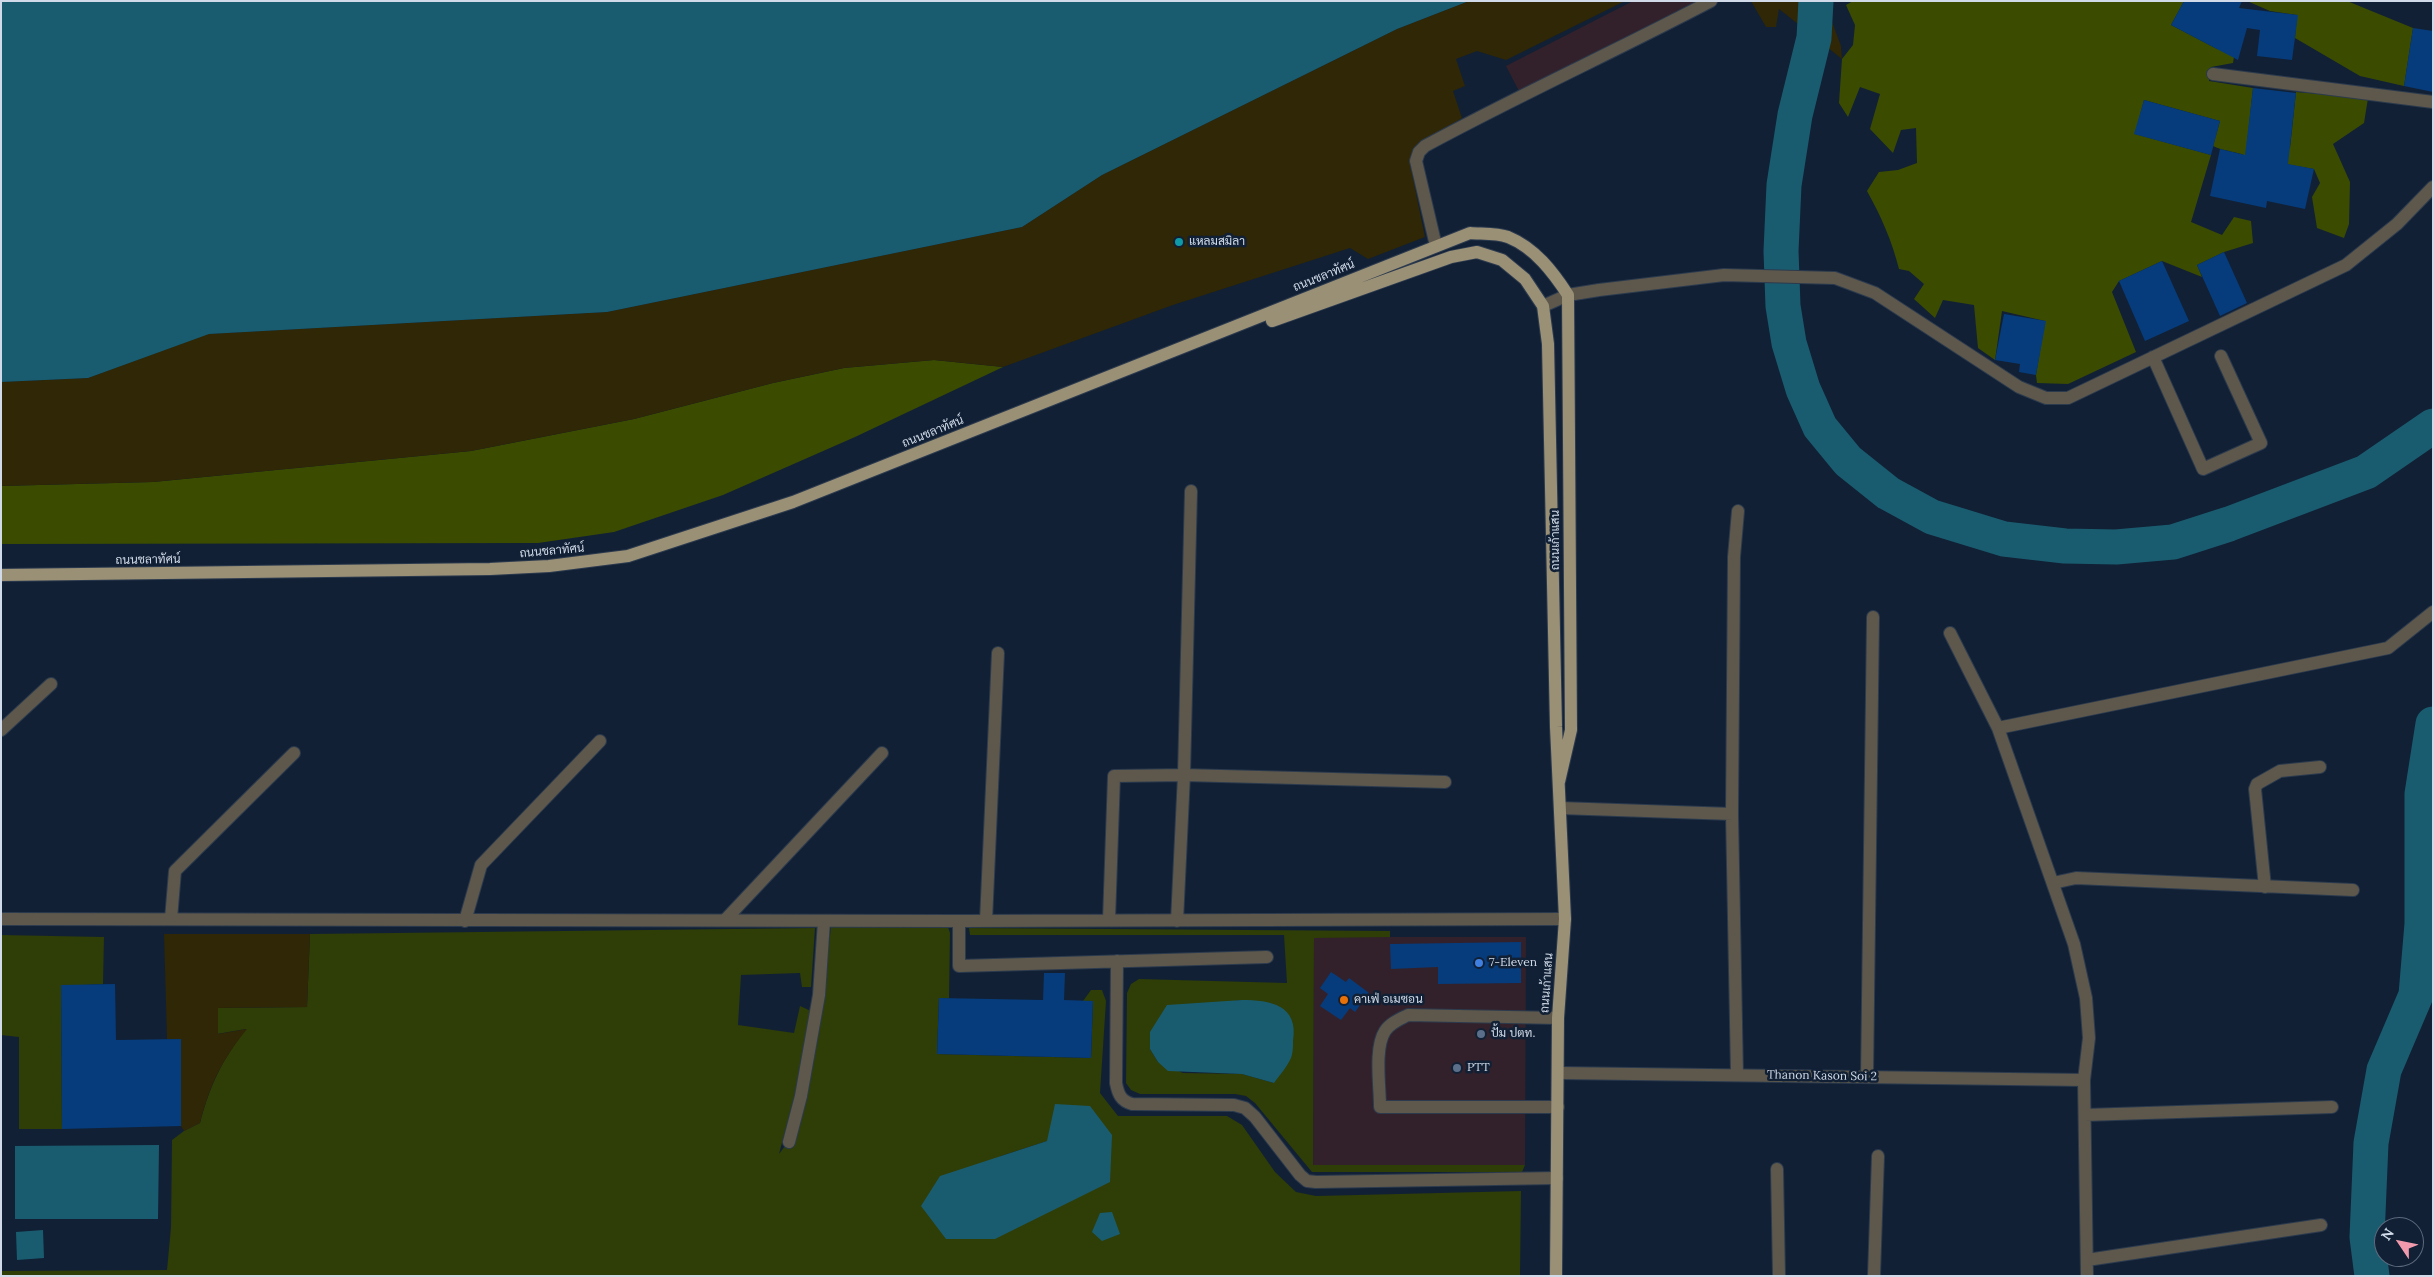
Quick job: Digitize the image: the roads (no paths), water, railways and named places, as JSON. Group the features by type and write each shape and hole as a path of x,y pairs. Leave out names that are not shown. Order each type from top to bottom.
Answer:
{"main road":[{"name":"ถนนชลาทัศน์","path":"1,575 490,569 549,566 628,556 793,502 1470,233 1507,236 1535,254 1556,277 1568,295"},
{"name":"ถนนชลาทัศน์","path":"1074,391 1451,257 1476,252 1502,260 1525,280 1543,306"},
{"name":"ถนนเก้าแสน","path":"1559,782 1570,730 1568,295"},
{"name":"ถนนเก้าแสน","path":"1543,306 1548,344 1559,782 1565,919 1558,1018 1556,1276"}],"street":[{"path":"1436,246 1416,161 1419,152 1425,146 1498,106 1643,37 1711,1"},
{"path":"2213,74 2433,102"},
{"path":"1543,306 1568,295 1724,274 1835,278 1875,294 2019,387 2046,398 2068,398 2346,264 2397,224 2433,187"},
{"path":"2153,357 2203,469 2261,443 2221,356"},
{"path":"1177,921 1184,775 1191,491"},
{"path":"1737,1075 1732,814 1734,557 1738,510"},
{"path":"1998,728 2388,648 2433,612"},
{"path":"1867,1077 1873,617"},
{"path":"1950,633 1998,728 2074,944 2086,998 2089,1038 2084,1080 2087,1276"},
{"path":"986,921 998,653"},
{"path":"1,730 51,684"},
{"path":"465,921 481,865 600,741"},
{"path":"725,920 882,752"},
{"path":"171,919 175,871 294,753"},
{"path":"2265,886 2255,789 2257,784 2280,771 2320,767"},
{"path":"1109,920 1114,776 1184,775 1445,782"},
{"path":"1560,808 1732,814"},
{"path":"2053,883 2076,878 2353,890"},
{"path":"1,919 465,921 1565,919"},
{"path":"788,1142 801,1096 819,994 824,921"},
{"path":"959,921 959,966 1267,956"},
{"path":"1117,961 1116,1083 1118,1094 1125,1102 1132,1104 1234,1105 1245,1108 1307,1181 1557,1178"},
{"path":"1558,1018 1408,1015 1386,1030 1380,1044 1380,1106 1558,1107"},
{"name":"Thanon Kason Soi 2","path":"1559,1073 2084,1080"},
{"path":"2085,1114 2332,1107"},
{"path":"1874,1276 1878,1156"},
{"path":"1777,1170 1779,1276"},
{"path":"2087,1260 2321,1225"}],"water":[{"path":"1,1 1469,1 1397,29 1102,175 1022,227 607,312 209,334 88,378 1,382"},
{"path":"1242,1000 1272,1003 1287,1012 1292,1019 1294,1029 1292,1056 1274,1083 1242,1074 1168,1071 1158,1062 1150,1049 1150,1032 1167,1005"},
{"path":"1055,1104 1090,1106 1112,1135 1110,1182 995,1239 946,1239 921,1206 940,1176 1047,1141"},
{"path":"159,1145 158,1219 15,1219 15,1146"},
{"path":"1112,1212 1120,1234 1102,1241 1092,1232 1100,1213"},
{"path":"43,1230 44,1258 17,1260 16,1232"}],"waterway":[{"path":"1816,1 1814,38 1795,115 1784,185 1781,251 1783,306 1789,343 1803,389 1820,427 1848,461 1888,493 1932,517 2004,539 2065,546 2116,547 2173,542 2229,524 2366,472 2433,426"},
{"path":"2372,1276 2367,1237 2371,1143 2384,1070 2416,995 2422,924 2422,794 2433,724"}],"place":[{"name":"แหลมสมิลา","path":"1179,242"},
{"name":"7-Eleven","path":"1479,963"},
{"name":"คาเฟ่ อเมซอน","path":"1344,1000"},
{"name":"ปั้ม ปตท.","path":"1481,1034"},
{"name":"PTT","path":"1457,1068"}]}
